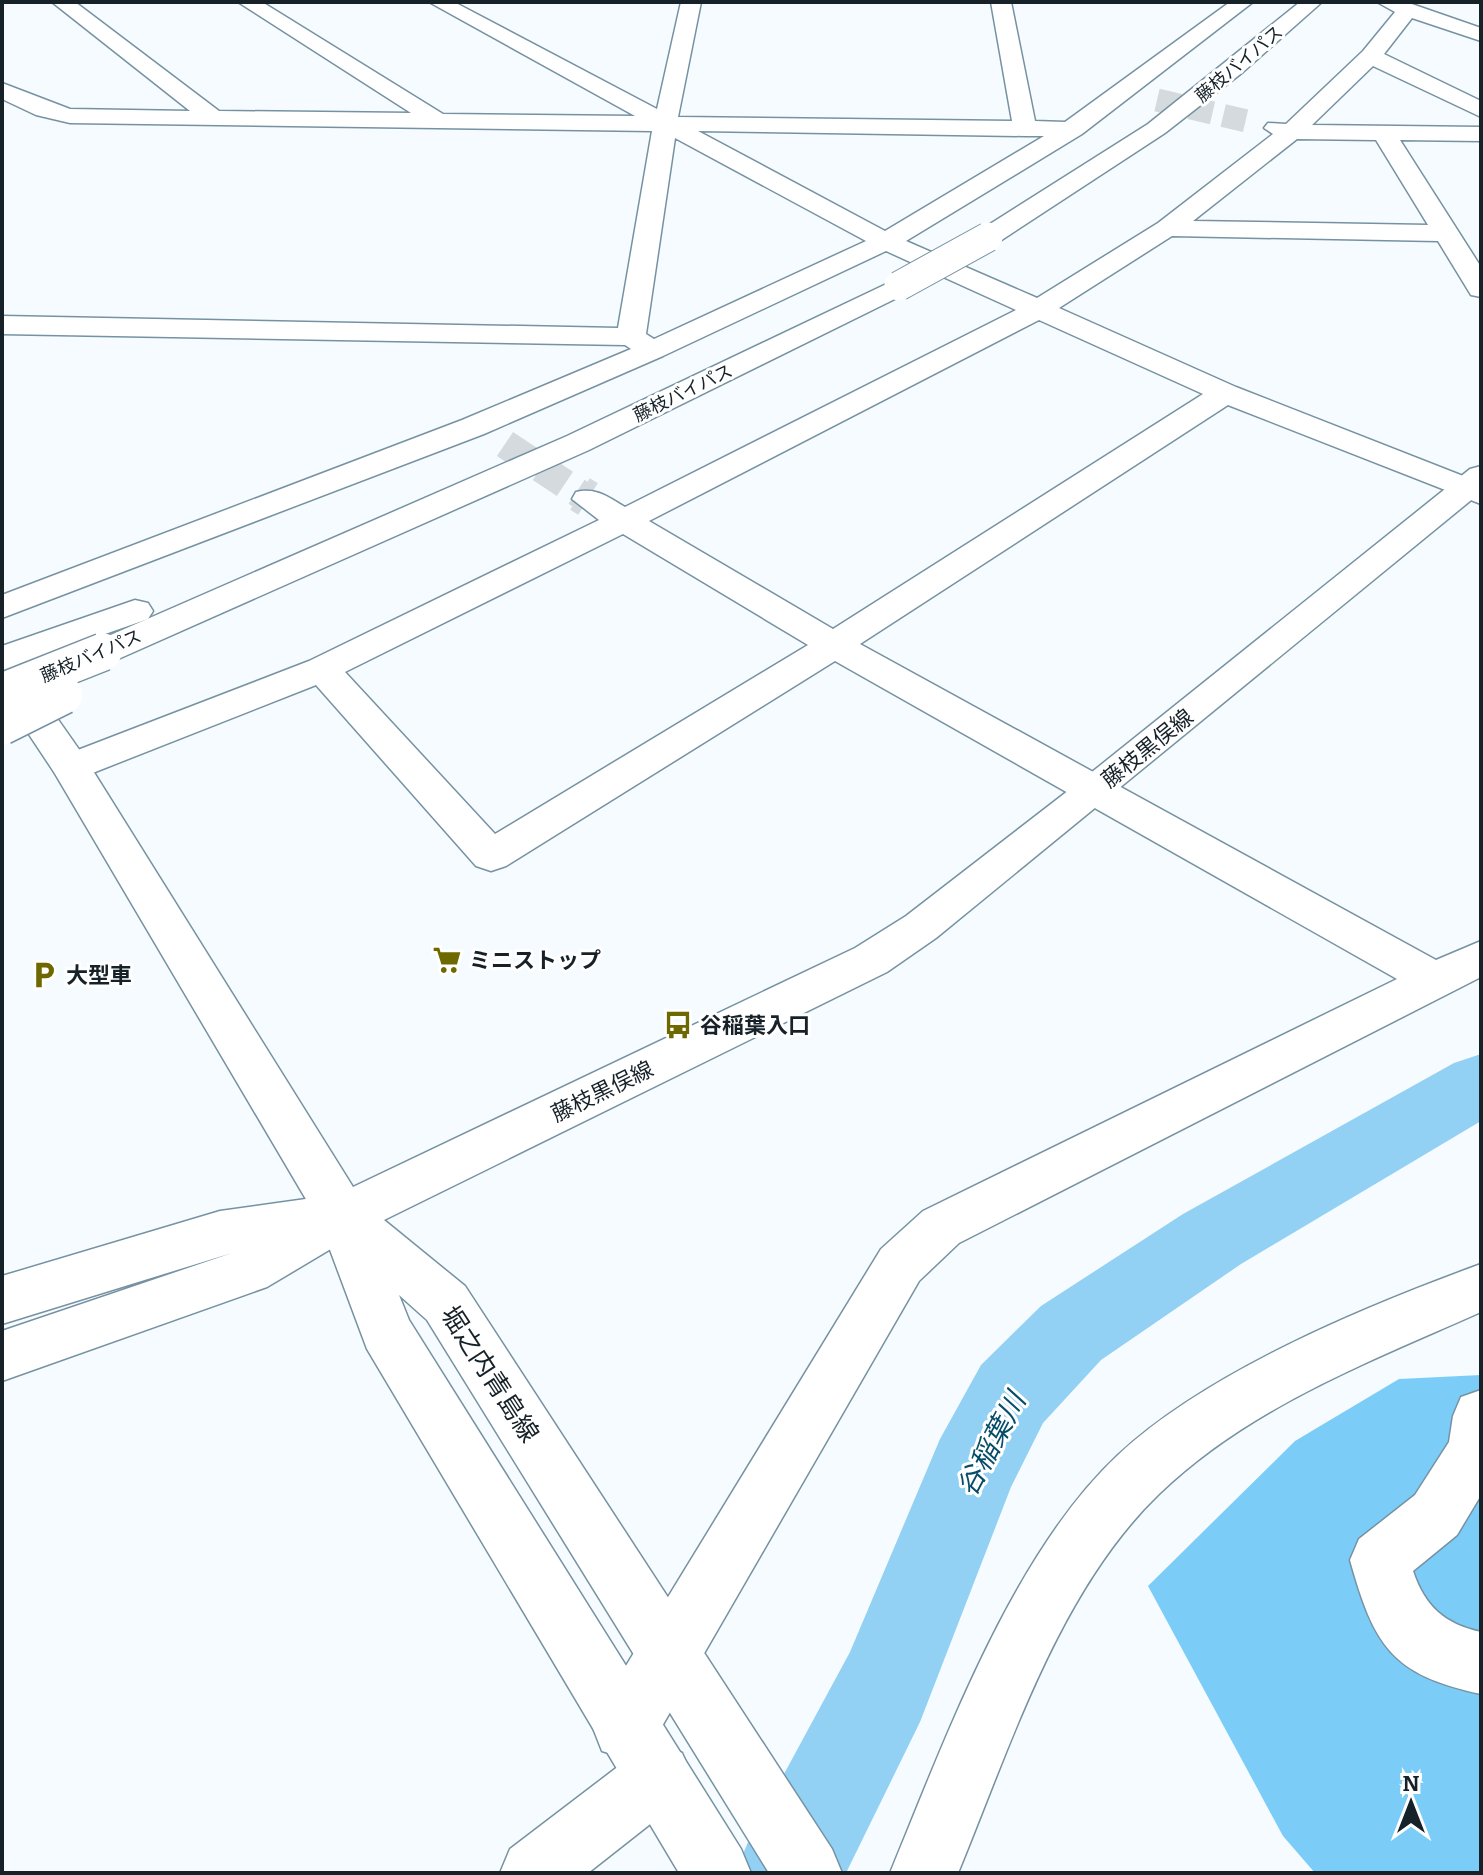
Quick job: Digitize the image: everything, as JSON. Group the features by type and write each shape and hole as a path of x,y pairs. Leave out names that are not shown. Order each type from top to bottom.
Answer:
{"main road":[{"path":"62,2 211,116"},
{"path":"248,2 437,120"},
{"path":"439,2 885,241 1225,393 1476,486"},
{"path":"642,344 665,124 691,2"},
{"path":"1001,2 1025,129"},
{"path":"2,607 473,427 642,344 885,241 1074,129 1126,93 1243,2"},
{"name":"藤枝バイパス","path":"578,443 899,286 1049,201 1164,125 1218,85 1312,2"},
{"path":"71,767 322,669 627,519 1036,311 1167,228 1291,132 1371,56 1398,5 1481,35"},
{"path":"1371,56 1481,110"},
{"path":"2,90 44,110 70,116"},
{"path":"1126,93 1157,100"},
{"path":"2,115 1074,129"},
{"path":"1255,123 1291,132 1481,134"},
{"path":"1384,134 1481,289"},
{"path":"1167,228 1446,233"},
{"path":"2,325 642,344"},
{"path":"322,669 491,856 834,645 1225,393"},
{"path":"473,427 505,444"},
{"path":"2,659 91,655 360,555 578,443"},
{"path":"2,726 91,655 578,443"},
{"name":"藤枝黒俣線","path":"343,1216 871,960 921,927 1096,790 1476,486"},
{"path":"588,499 627,519 834,645 1096,790 1459,969"},
{"name":"藤枝バイパス","path":"2,692 91,655"},
{"path":"2,666 71,767 343,1216 386,1332 714,1868"},
{"path":"559,1865 642,1752 670,1653 900,1265 941,1227 1005,1192 1459,969"},
{"path":"2,1300 220,1233 343,1216"},
{"path":"2,1356 248,1271 343,1216"},
{"name":"堀之内青島線","path":"343,1216 446,1303 808,1873"},
{"path":"924,1873 1029,1635 1088,1532 1138,1475 1216,1415 1287,1373 1481,1287"},
{"path":"1481,1416 1476,1450 1436,1515 1380,1560 1390,1596 1414,1638 1451,1658 1481,1663"}],"shaded area":[{"path":"1481,1375 1481,1873 1315,1873 1283,1836 1148,1586 1295,1441 1399,1379"}],"waterway":[{"name":"谷稲葉川","path":"789,1873 885,1687 972,1470 1012,1394 1071,1333 1212,1239 1481,1084"}],"tunnel":[{"path":"1157,100 1255,123"},
{"path":"505,444 580,494"},
{"path":"580,494 588,499"}],"place":[{"name":"ミニストップ","path":"447,960"},
{"name":"大型車","path":"44,975"},
{"name":"谷稲葉入口","path":"678,1025"}]}
